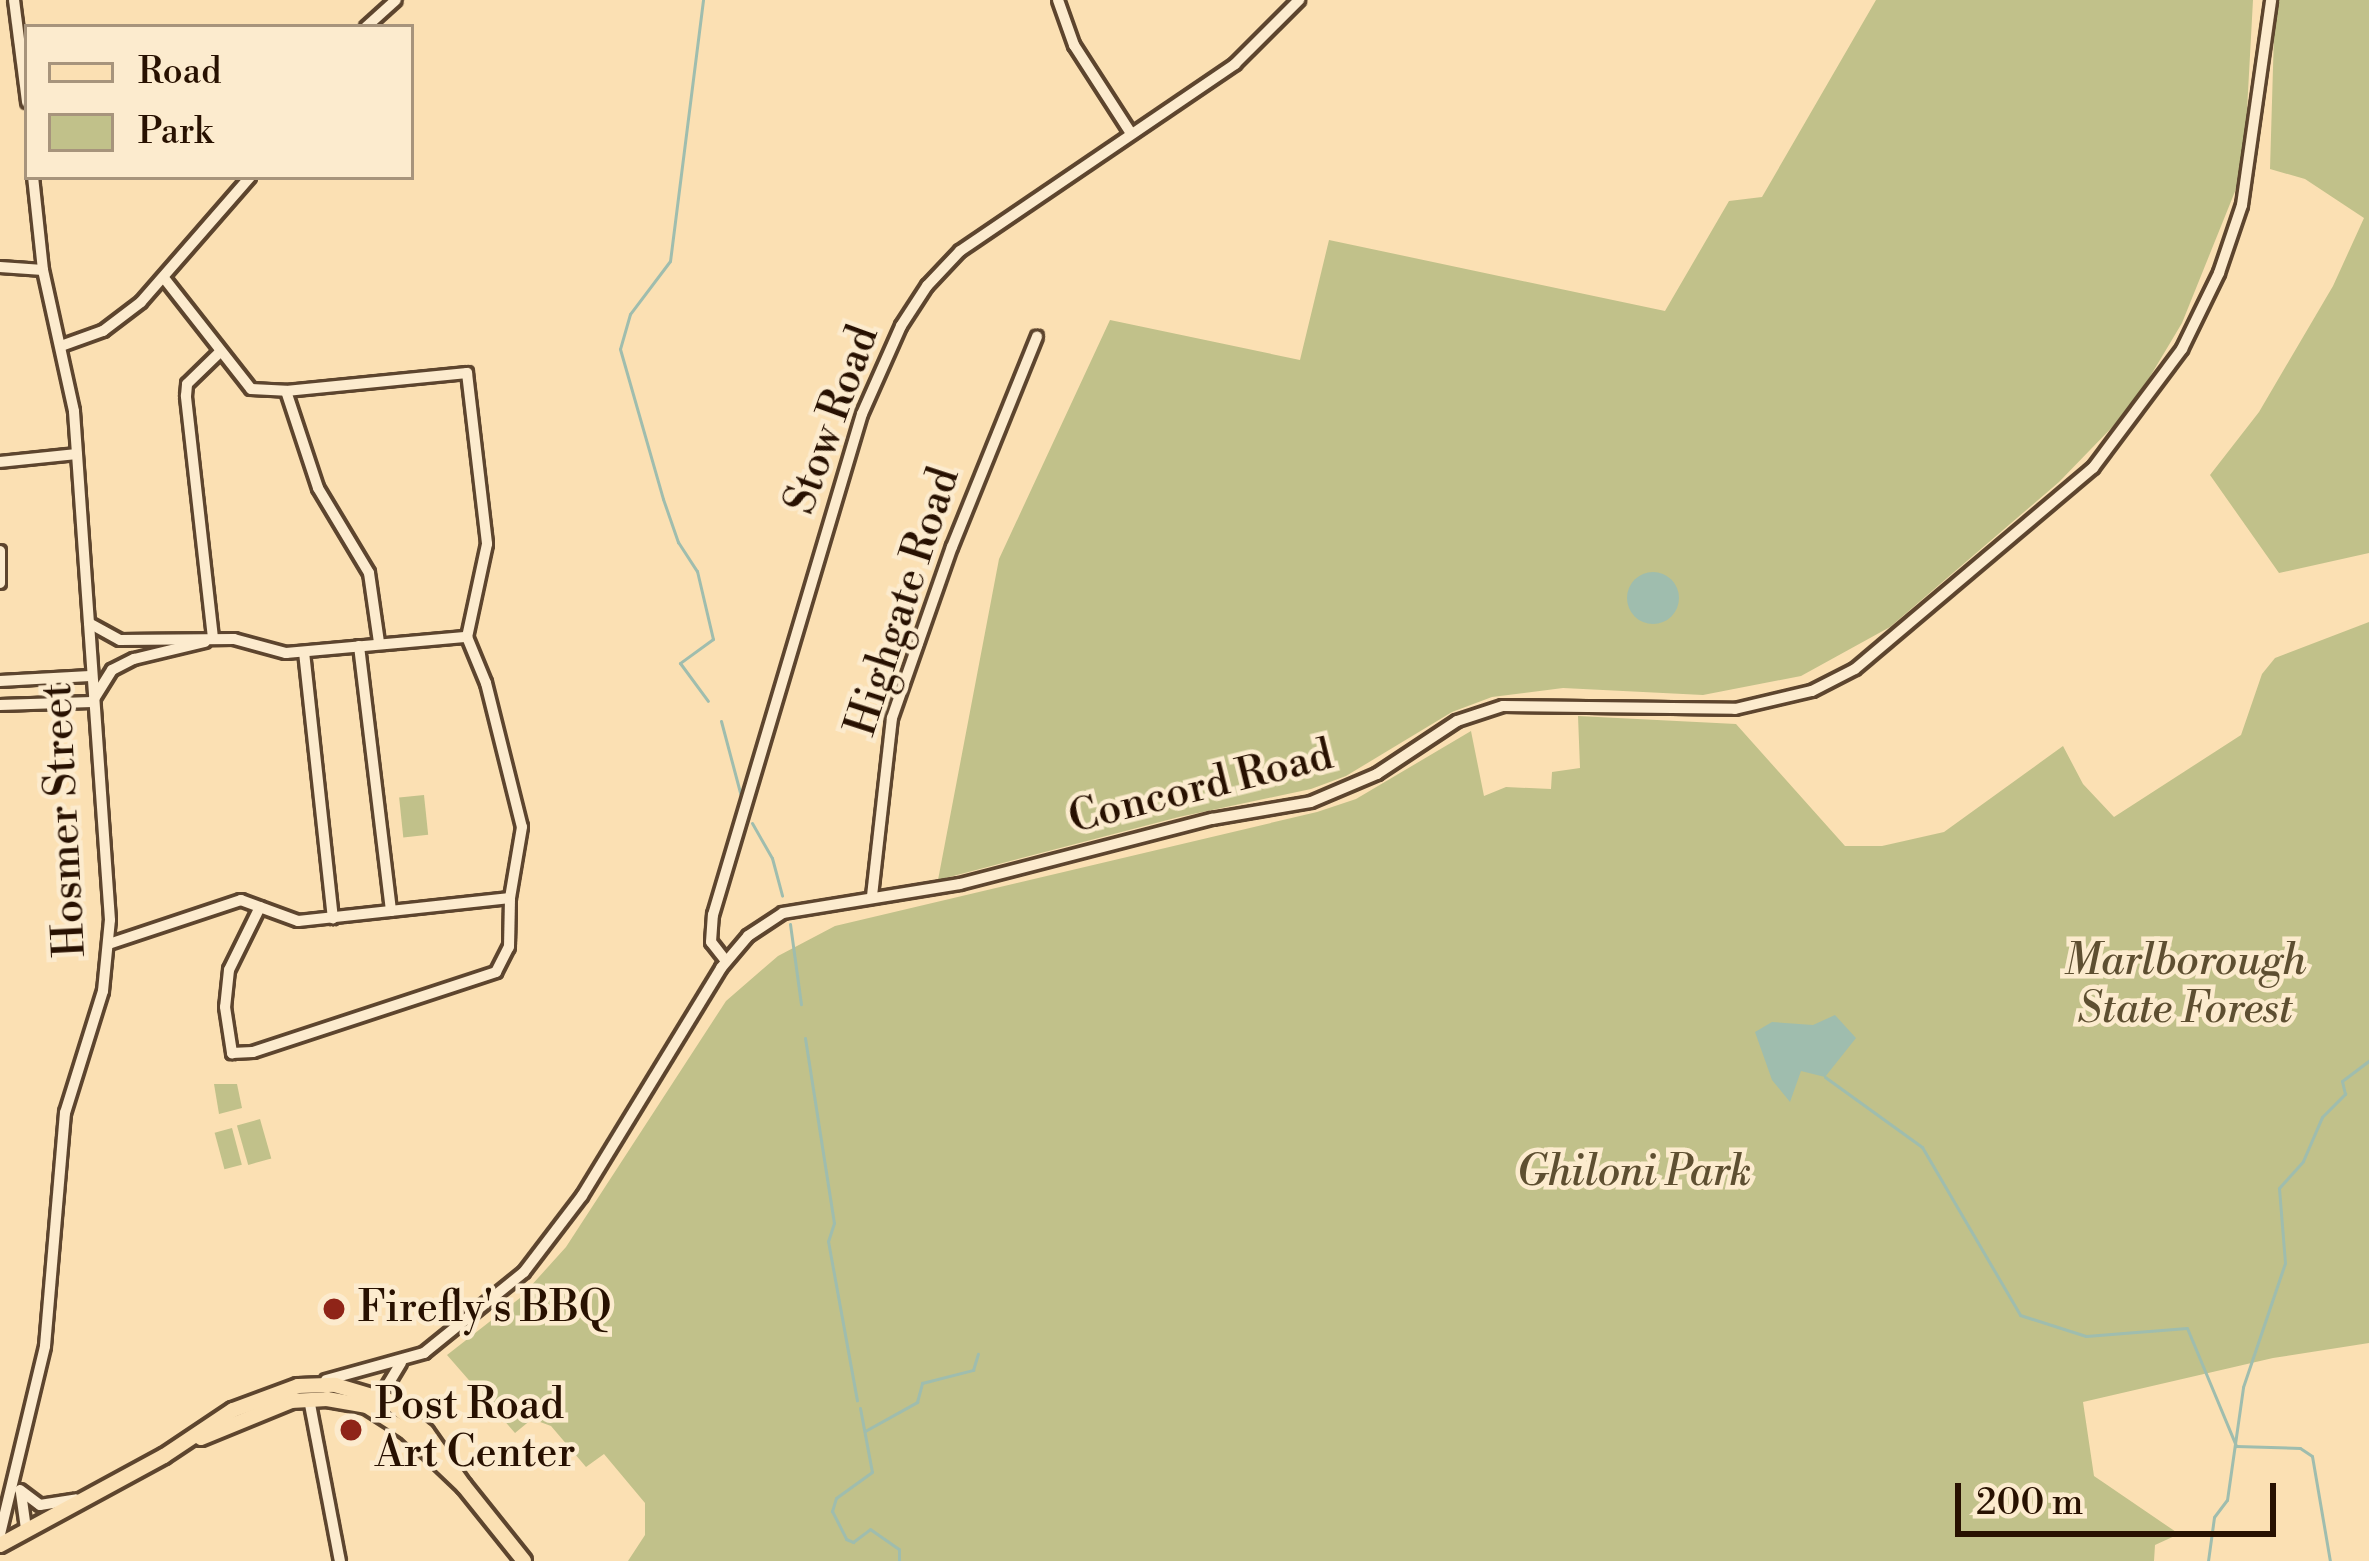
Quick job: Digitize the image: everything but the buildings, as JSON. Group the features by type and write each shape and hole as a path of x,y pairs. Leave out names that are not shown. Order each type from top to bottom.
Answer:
{"main road":[{"path":"0,1545 184,1444 252,1400 298,1386 370,1400 464,1486 524,1561"},
{"path":"184,1444 266,1407 309,1399 370,1400"}],"street":[{"path":"14,0 24,78"},
{"path":"369,24 396,0"},
{"path":"1058,0 1074,45 1130,132"},
{"name":"Stow Road","path":"726,961 711,942 713,915 855,437 890,347 927,286 960,251 1235,64 1300,0"},
{"name":"Concord Road","path":"298,1386 401,1363 451,1335 507,1289 541,1252 726,961 748,936 784,913 960,884 1212,819 1311,802 1377,774 1479,711 1550,703 1735,709 1813,691 1855,669 2093,468 2182,349 2214,284 2242,205 2271,0"},
{"name":"Hosmer Street","path":"0,1534 49,1322 64,1114 104,992 109,944 77,454 61,346 43,270 34,180"},
{"path":"61,346 103,331 164,278 247,180"},
{"path":"0,267 43,270"},
{"path":"164,278 251,389 286,391 467,373 487,544 467,637 486,683 522,827 510,898 509,946 496,972 253,1052 232,1053 225,1007 230,970 260,907"},
{"name":"Highgate Road","path":"872,896 892,718 952,547 1037,337"},
{"path":"213,638 186,396 187,384 219,353"},
{"path":"286,391 317,488 369,573 379,642"},
{"path":"0,462 77,454"},
{"path":"0,551 0,583"},
{"path":"88,623 120,640 213,638 304,652 467,637"},
{"path":"0,705 92,702 112,670 213,638"},
{"path":"359,646 391,911"},
{"path":"304,652 333,917"},
{"path":"0,681 90,676"},
{"path":"109,944 241,900 298,921 510,898"},
{"path":"370,1400 401,1363"},
{"path":"370,1400 380,1368"},
{"path":"309,1399 340,1561"},
{"name":"Hosmer Street","path":"18,1454 26,1530"},
{"path":"20,1490 40,1505 93,1495"},
{"path":"7,1495 14,1518 26,1530"}],"green space":[{"path":"1876,0 2253,0 2243,184 2238,184 2182,323 2148,380 2122,417 2059,482 1890,627 1801,676 1703,695 1563,688 1492,697 1452,712 1346,776 1311,789 1179,817 938,880 999,559 1110,320 1300,360 1329,240 1665,311 1729,201 1762,197"},
{"path":"2275,0 2369,0 2369,553 2279,573 2210,475 2259,412 2333,286 2364,218 2305,179 2270,169"},
{"path":"2369,622 2369,1343 2273,1358 2083,1402 2094,1476 2179,1534 2155,1545 2154,1561 628,1561 645,1535 645,1503 604,1454 586,1467 551,1426 532,1419 515,1433 447,1355 520,1298 566,1247 726,1001 778,956 835,926 1317,812 1356,799 1471,731 1484,796 1506,787 1551,789 1552,772 1580,768 1578,716 1736,724 1845,846 1882,846 1944,832 2063,746 2083,784 2114,817 2241,735 2262,674 2275,658"},
{"path":"424,795 428,835 403,837 399,798"},
{"path":"214,1084 237,1084 242,1108 219,1114"},
{"path":"260,1119 271,1158 248,1165 237,1126"},
{"path":"232,1128 242,1165 224,1169 215,1133"}],"shaded area":[{"path":"1653,572 1672,579 1679,598 1672,617 1653,624 1634,617 1627,598 1634,579"},
{"path":"1835,1015 1856,1038 1825,1077 1801,1071 1790,1102 1772,1080 1755,1032 1772,1022 1813,1025"}],"waterway":[{"path":"703,0 670,261 630,314 620,349 663,499 678,542 697,571 713,639 680,663 708,701"},
{"path":"721,721 742,800"},
{"path":"752,823 772,858 782,896"},
{"path":"790,924 801,1004"},
{"path":"805,1038 834,1223 828,1241 857,1400"},
{"path":"2208,1561 2214,1517 2227,1500 2243,1387 2285,1263 2279,1188 2303,1161 2322,1117 2345,1094 2342,1081 2369,1061"},
{"path":"1825,1077 1922,1147 2020,1315 2086,1336 2187,1328 2236,1446 2300,1448 2312,1456 2330,1561"},
{"path":"865,1431 917,1402 922,1383 973,1370 978,1354"},
{"path":"860,1408 872,1472 836,1498 832,1511 846,1539 853,1542 870,1529 899,1549 899,1561"}],"place":[{"name":"Firefly's BBQ","path":"334,1309"},
{"name":"Post Road Art Center","path":"351,1430"}],"park label":[{"name":"Marlborough State Forest","path":"2185,986"},
{"name":"Ghiloni Park","path":"1634,1173"}]}
